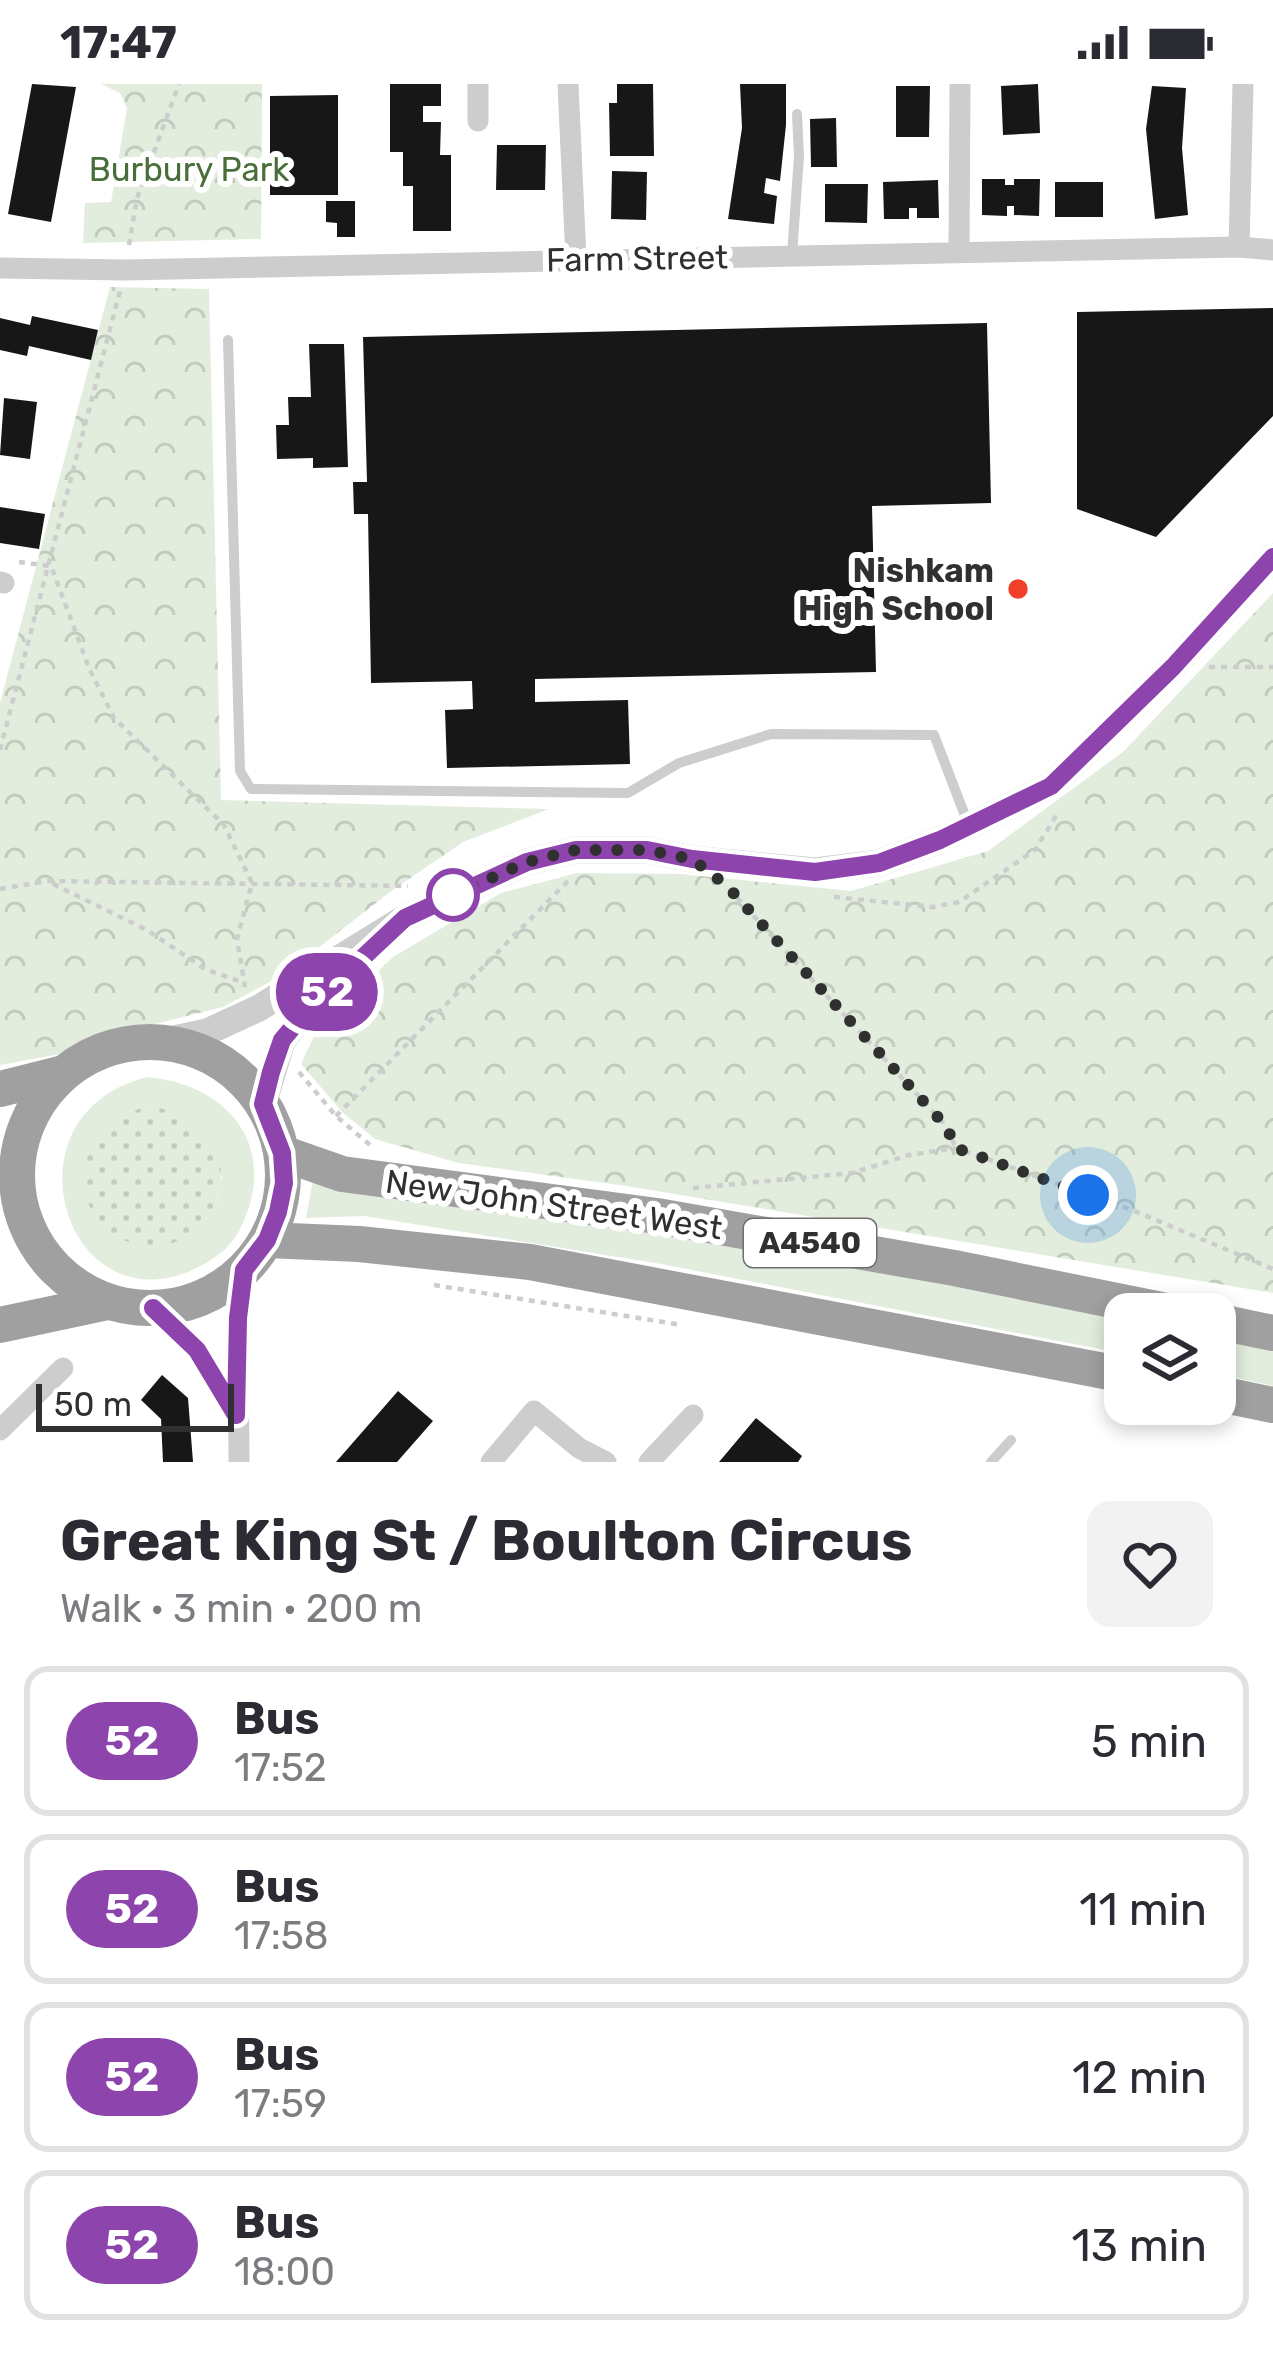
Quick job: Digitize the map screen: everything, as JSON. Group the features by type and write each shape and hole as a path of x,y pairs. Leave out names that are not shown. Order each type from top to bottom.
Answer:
{"highway":[{"path":"0,1251 8,1242 12,1174 24,1131 40,1099 64,1073 93,1054 126,1044 160,1042 200,1052 236,1073 263,1104 282,1153 281,1198 267,1240 244,1270 217,1291 186,1304 153,1308 108,1302 76,1286 50,1263 30,1234 12,1174"},
{"path":"0,1088 64,1073"},
{"name":"New John Street West","path":"282,1153 342,1174 657,1216 1104,1298"},
{"name":"New John Street West","path":"267,1240 359,1244 530,1262 1104,1371"},
{"path":"0,1325 108,1302"},
{"path":"1236,1325 1273,1333"},
{"path":"1236,1397 1273,1405"}],"street":[{"path":"478,84 478,121"},
{"path":"568,84 576,259"},
{"path":"959,252 960,84"},
{"path":"1239,247 1244,84"},
{"name":"Farm Street","path":"0,268 125,270 1273,250"},
{"path":"160,1042 207,1032 259,1009 405,918 527,862 576,850 647,850 815,872 879,863 969,826 1051,786 1173,667 1273,557"},
{"path":"263,1104 282,1040 309,1008 405,918"},
{"path":"239,1462 238,1318 244,1270"},
{"path":"153,1308 197,1350 236,1415"},
{"path":"0,1430 63,1368"},
{"path":"491,1462 534,1411 579,1448 606,1462"},
{"path":"649,1462 693,1415"}],"lane":[{"path":"792,255 797,114"},
{"path":"228,340 240,771 251,789 628,793 679,763 771,734 934,735 969,826"},
{"path":"991,1462 1011,1440"}],"path":[{"path":"0,750 125,270 137,198 179,84"},
{"path":"51,566 89,668 114,718 224,825 252,883 236,939 241,982 259,1009"},
{"path":"1173,667 1273,667"},
{"path":"692,859 742,904 946,1126 956,1148"},
{"path":"336,1116 571,878"},
{"path":"47,881 147,930 205,969 241,982"},
{"path":"0,889 47,881 399,884 453,895"},
{"path":"282,1040 304,1083 375,1149"},
{"path":"694,1188 852,1173 909,1155 956,1148 1132,1210 1273,1269"}],"green space":[{"name":"Burbury Park","path":"101,84 262,84 261,239 83,243 85,203 111,202 127,108 120,93"},
{"path":"110,287 209,289 221,800 549,809 463,842 286,973 223,1007 60,1054 0,1065 0,703"},
{"path":"1273,593 1273,1293 626,1186 459,1163 375,1139 342,1112 301,1064 316,1032 393,957 501,893 577,873 681,874 851,891 988,851 1123,752"},
{"path":"147,1077 177,1083 225,1108 241,1127 251,1149 251,1201 230,1244 205,1264 146,1279 109,1268 82,1243 66,1208 63,1169 74,1130 101,1098","holes":["171,1111 222,1176 218,1199 206,1220 121,1238 102,1224 89,1205 128,1112"]},
{"path":"152,1108 178,1114 200,1129 215,1151 221,1177 215,1203 200,1225 178,1240 152,1246 126,1240 104,1225 89,1203 83,1177 89,1151 104,1129 126,1114"},
{"path":"313,1180 668,1232 1104,1315 1104,1350 661,1264 364,1216 306,1218"},
{"path":"1236,1341 1273,1349 1273,1386 1236,1378"}],"building":[{"path":"32,84 76,87 51,222 8,214"},
{"path":"390,84 441,84 441,106 423,106 423,122 441,122 440,155 451,155 451,231 413,231 413,186 403,186 403,152 390,152"},
{"path":"617,84 653,84 654,156 610,156 609,103 617,103"},
{"path":"740,84 786,84 780,181 766,178 764,193 777,196 774,224 728,219 742,128"},
{"path":"1038,84 1040,133 1003,135 1001,86"},
{"path":"896,86 930,86 929,137 896,137"},
{"path":"1152,86 1186,88 1182,148 1188,215 1155,219 1146,129"},
{"path":"338,95 338,195 270,195 270,96"},
{"path":"836,118 837,167 811,167 810,119"},
{"path":"497,145 546,145 545,190 496,190"},
{"path":"612,171 647,172 646,220 611,219"},
{"path":"982,179 1005,179 1005,185 1014,185 1014,179 1040,179 1039,216 1014,215 1014,206 1007,206 1007,216 982,215"},
{"path":"938,180 939,218 917,218 917,208 909,208 909,219 884,219 883,182"},
{"path":"1055,182 1103,182 1103,217 1055,217"},
{"path":"825,184 868,184 867,223 825,222"},
{"path":"326,201 355,201 355,237 337,237 337,223 326,222"},
{"path":"1273,308 1273,416 1156,537 1077,509 1077,312"},
{"path":"32,316 98,330 91,360 29,346 27,356 0,350 0,318 30,325"},
{"path":"987,323 991,503 872,506 876,672 535,679 535,702 628,700 630,764 447,768 445,710 473,709 472,681 371,683 368,514 354,514 353,482 367,482 363,337"},
{"path":"309,344 344,344 348,467 313,468 313,458 277,459 276,425 289,425 288,397 311,397"},
{"path":"4,398 37,402 30,459 0,455"},
{"path":"0,507 45,514 39,549 0,543"},
{"path":"162,1375 188,1398 193,1462 163,1462 161,1419 141,1400"},
{"path":"398,1391 433,1421 397,1462 336,1462"},
{"path":"756,1418 802,1456 798,1462 719,1462"}],"bus line":[{"name":"52","path":"153,1308 197,1350 236,1415 244,1270 267,1240 284,1183 282,1153 263,1104 271,1072 282,1040 309,1008 405,918 527,862 576,850 647,850 815,872 879,863 940,840 1051,786 1173,667 1273,557"}],"place":[{"name":"Nishkam High School","path":"1018,589"}],"route":[{"path":"453,895 527,862 576,850 647,850 692,859 727,886 946,1126 956,1148 1088,1195"}]}
